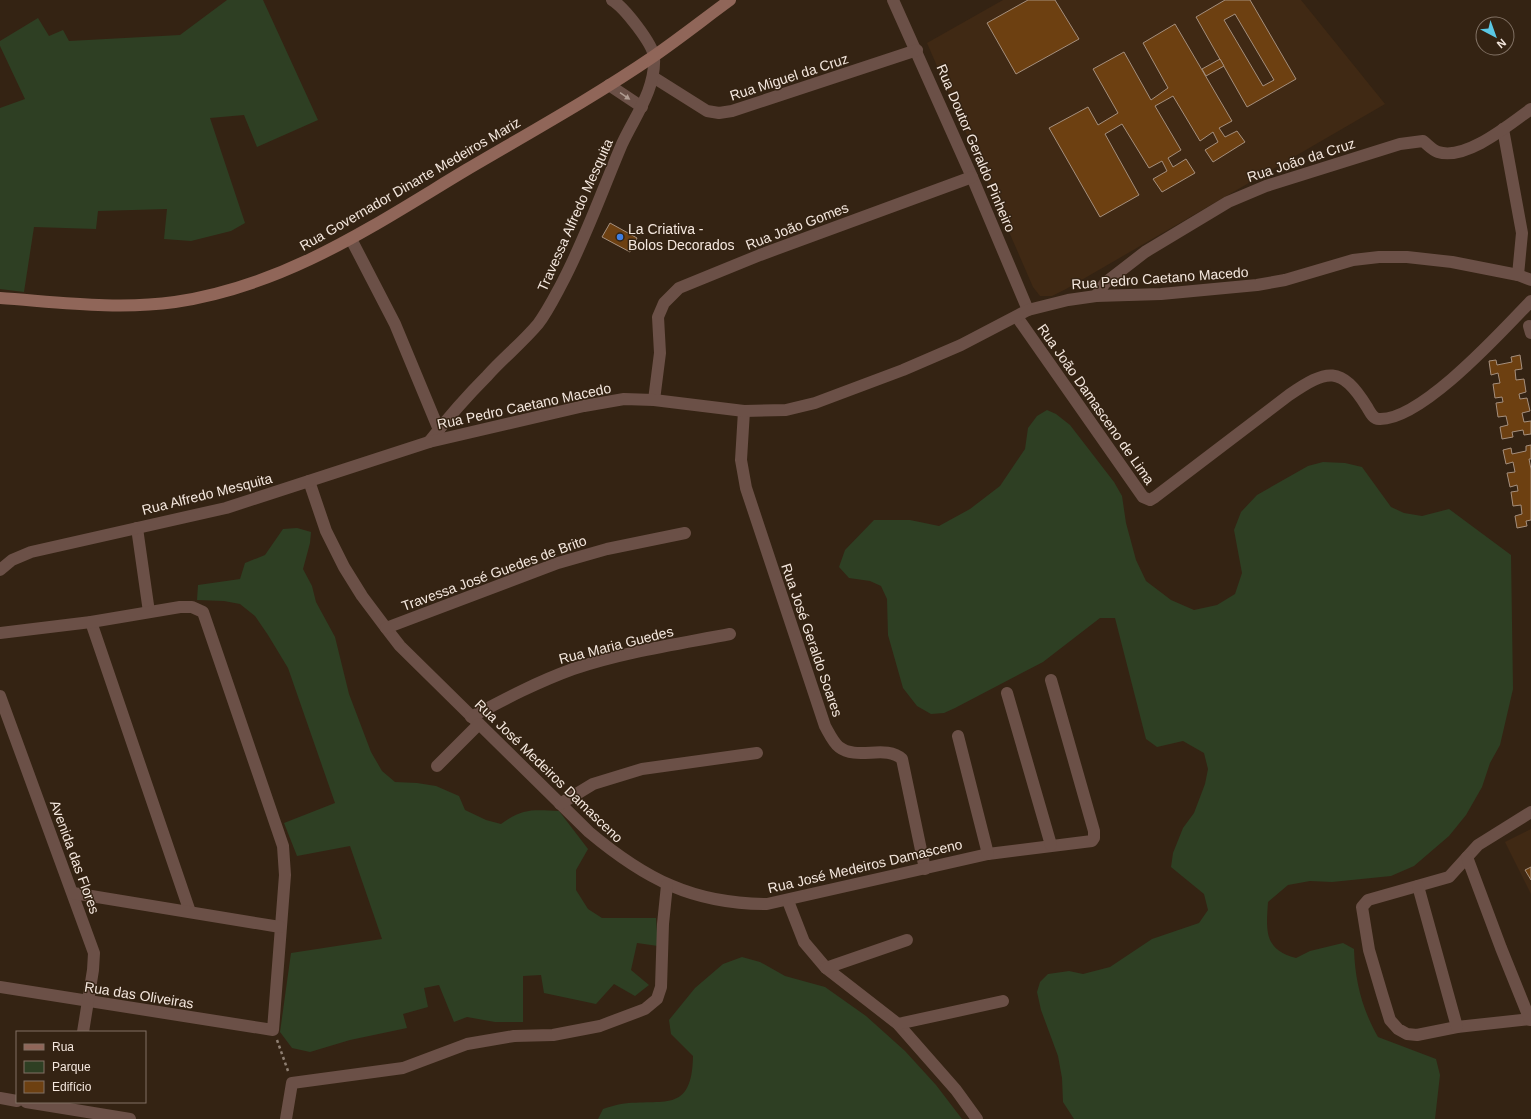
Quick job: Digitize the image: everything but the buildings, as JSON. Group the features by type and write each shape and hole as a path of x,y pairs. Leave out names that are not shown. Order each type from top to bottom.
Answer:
{"main road":[{"name":"Rua Governador Dinarte Medeiros Mariz","path":"0,298 125,306 174,302 252,284 294,268 351,239 609,85 654,56 730,0"}],"street":[{"path":"612,0 627,12 654,56"},
{"name":"Rua Doutor Geraldo Pinheiro","path":"893,0 917,50 1028,310"},
{"name":"Rua Miguel da Cruz","path":"653,77 707,111 719,113 732,112 917,50"},
{"name":"Travessa Alfredo Mesquita","path":"429,442 487,375 521,343 549,308 572,264 623,142 642,107 653,77 654,56"},
{"path":"609,85 642,107"},
{"name":"Rua João da Cruz","path":"1096,296 1105,283 1145,252 1209,212 1260,189 1400,144 1423,141 1438,152 1459,152 1483,141 1531,109"},
{"path":"1503,129 1522,233 1518,275"},
{"name":"Rua João Gomes","path":"654,400 660,353 658,316 664,303 679,288 760,255 972,177"},
{"path":"351,239 395,324 438,430"},
{"name":"Rua Pedro Caetano Macedo","path":"429,442 584,406 624,400 654,400 744,411 786,410 815,403 903,370 961,345 1028,310 1068,300 1096,296 1161,294 1257,285 1285,280 1353,260 1379,257 1407,257 1452,262 1518,275 1531,280"},
{"name":"Rua João Damasceno de Lima","path":"1016,317 1143,497 1150,500 1156,497 1289,395 1305,384 1325,375 1338,376 1346,381 1361,397 1372,415 1377,419 1385,419 1404,412 1427,399 1456,374 1531,301"},
{"name":"Rua José Geraldo Soares","path":"744,411 741,460 746,488 825,726 838,746 846,752 854,754 891,753 902,759 925,869"},
{"name":"Rua Alfredo Mesquita","path":"0,570 6,559 54,546 226,508 429,442"},
{"name":"Rua José Medeiros Damasceno","path":"309,481 326,531 341,561 362,596 400,646 560,804 617,856 666,885 697,896 739,904 767,904 788,901 988,854 1092,841 1094,838 1094,831 1051,680"},
{"path":"137,528 149,612"},
{"name":"Travessa José Guedes de Brito","path":"386,628 558,563 607,549 685,533"},
{"path":"0,633 91,622 149,612 192,607 200,610 204,614 283,846 285,875 273,1030"},
{"path":"91,622 190,912"},
{"name":"Rua Maria Guedes","path":"436,766 475,721 531,685 574,669 653,649 730,634"},
{"path":"1007,693 1051,845"},
{"name":"Avenida das Flores","path":"0,696 3,714 73,893 94,952 93,970 83,1031"},
{"path":"958,736 988,854"},
{"path":"560,804 593,784 642,769 757,753"},
{"path":"1467,857 1530,1020 1457,1027 1417,1035 1407,1034 1398,1029 1390,1020 1369,950 1362,907 1364,903 1368,900 1449,877 1467,857 1478,845 1531,812"},
{"path":"286,1119 292,1083 403,1068 467,1044 514,1036 553,1035 600,1026 645,1009 657,999 661,987 666,885"},
{"path":"1418,886 1457,1027"},
{"path":"73,893 280,927"},
{"path":"788,901 804,942 826,968 898,1024 956,1090 977,1119"},
{"path":"826,968 907,940"},
{"name":"Rua das Oliveiras","path":"0,987 87,1002 273,1030"},
{"path":"898,1024 1003,1001"},
{"path":"0,1098 16,1101"},
{"path":"32,1103 130,1119"}],"path":[{"path":"273,1030 292,1083"}],"shaded area":[{"path":"1003,0 1301,0 1385,104 1066,289 1052,296 1040,296 1033,287 927,43"},
{"path":"1531,829 1531,894 1505,842"}],"green space":[{"path":"227,0 263,0 318,120 257,147 244,115 210,118 245,223 231,231 191,241 164,239 167,209 98,211 96,229 34,227 24,292 0,289 0,108 25,99 0,46 0,41 38,18 49,36 63,30 69,41 180,35"},
{"path":"1047,410 1056,414 1070,425 1114,482 1122,496 1126,523 1136,560 1146,581 1171,600 1194,610 1217,605 1235,594 1242,573 1234,530 1241,512 1257,495 1308,466 1323,462 1345,463 1362,467 1391,507 1404,513 1422,516 1449,509 1511,555 1513,689 1500,745 1490,763 1482,787 1466,815 1449,836 1414,866 1391,876 1332,882 1310,881 1288,885 1268,902 1267,922 1269,938 1278,950 1296,958 1310,951 1343,943 1354,949 1360,994 1372,1026 1378,1037 1436,1059 1440,1075 1435,1119 1074,1119 1063,1102 1062,1078 1058,1056 1041,1010 1037,992 1040,982 1048,974 1069,971 1083,974 1110,967 1152,939 1199,923 1208,910 1204,894 1171,867 1173,853 1183,828 1194,813 1205,784 1208,769 1204,753 1183,741 1157,747 1146,739 1115,618 1100,618 1043,662 955,708 944,713 931,714 917,706 903,688 888,635 887,599 881,586 870,581 849,578 839,567 845,550 874,520 910,520 939,526 970,509 1000,486 1025,449 1028,428 1037,416"},
{"path":"297,528 311,532 310,543 303,569 312,586 316,602 335,637 349,694 371,752 382,771 395,782 436,786 459,796 465,810 486,820 501,824 516,815 528,811 559,811 588,849 576,870 576,890 588,909 602,918 656,918 658,946 637,943 631,970 649,985 635,996 614,984 596,1004 544,993 541,975 523,976 523,1022 495,1022 467,1017 454,1022 439,985 424,988 428,1007 403,1014 407,1028 350,1040 310,1052 292,1048 280,1032 291,953 382,939 350,846 297,856 284,823 335,803 288,668 255,616 240,604 224,601 197,600 198,585 240,579 245,563 265,555 283,529"},
{"path":"742,957 760,962 785,976 825,987 866,1016 905,1051 936,1085 962,1119 598,1119 603,1109 612,1106 621,1104 662,1102 681,1096 687,1088 691,1075 693,1056 671,1034 669,1020 695,988 723,964"}],"place":[{"name":"La Criativa - Bolos Decorados","path":"620,237"}]}
